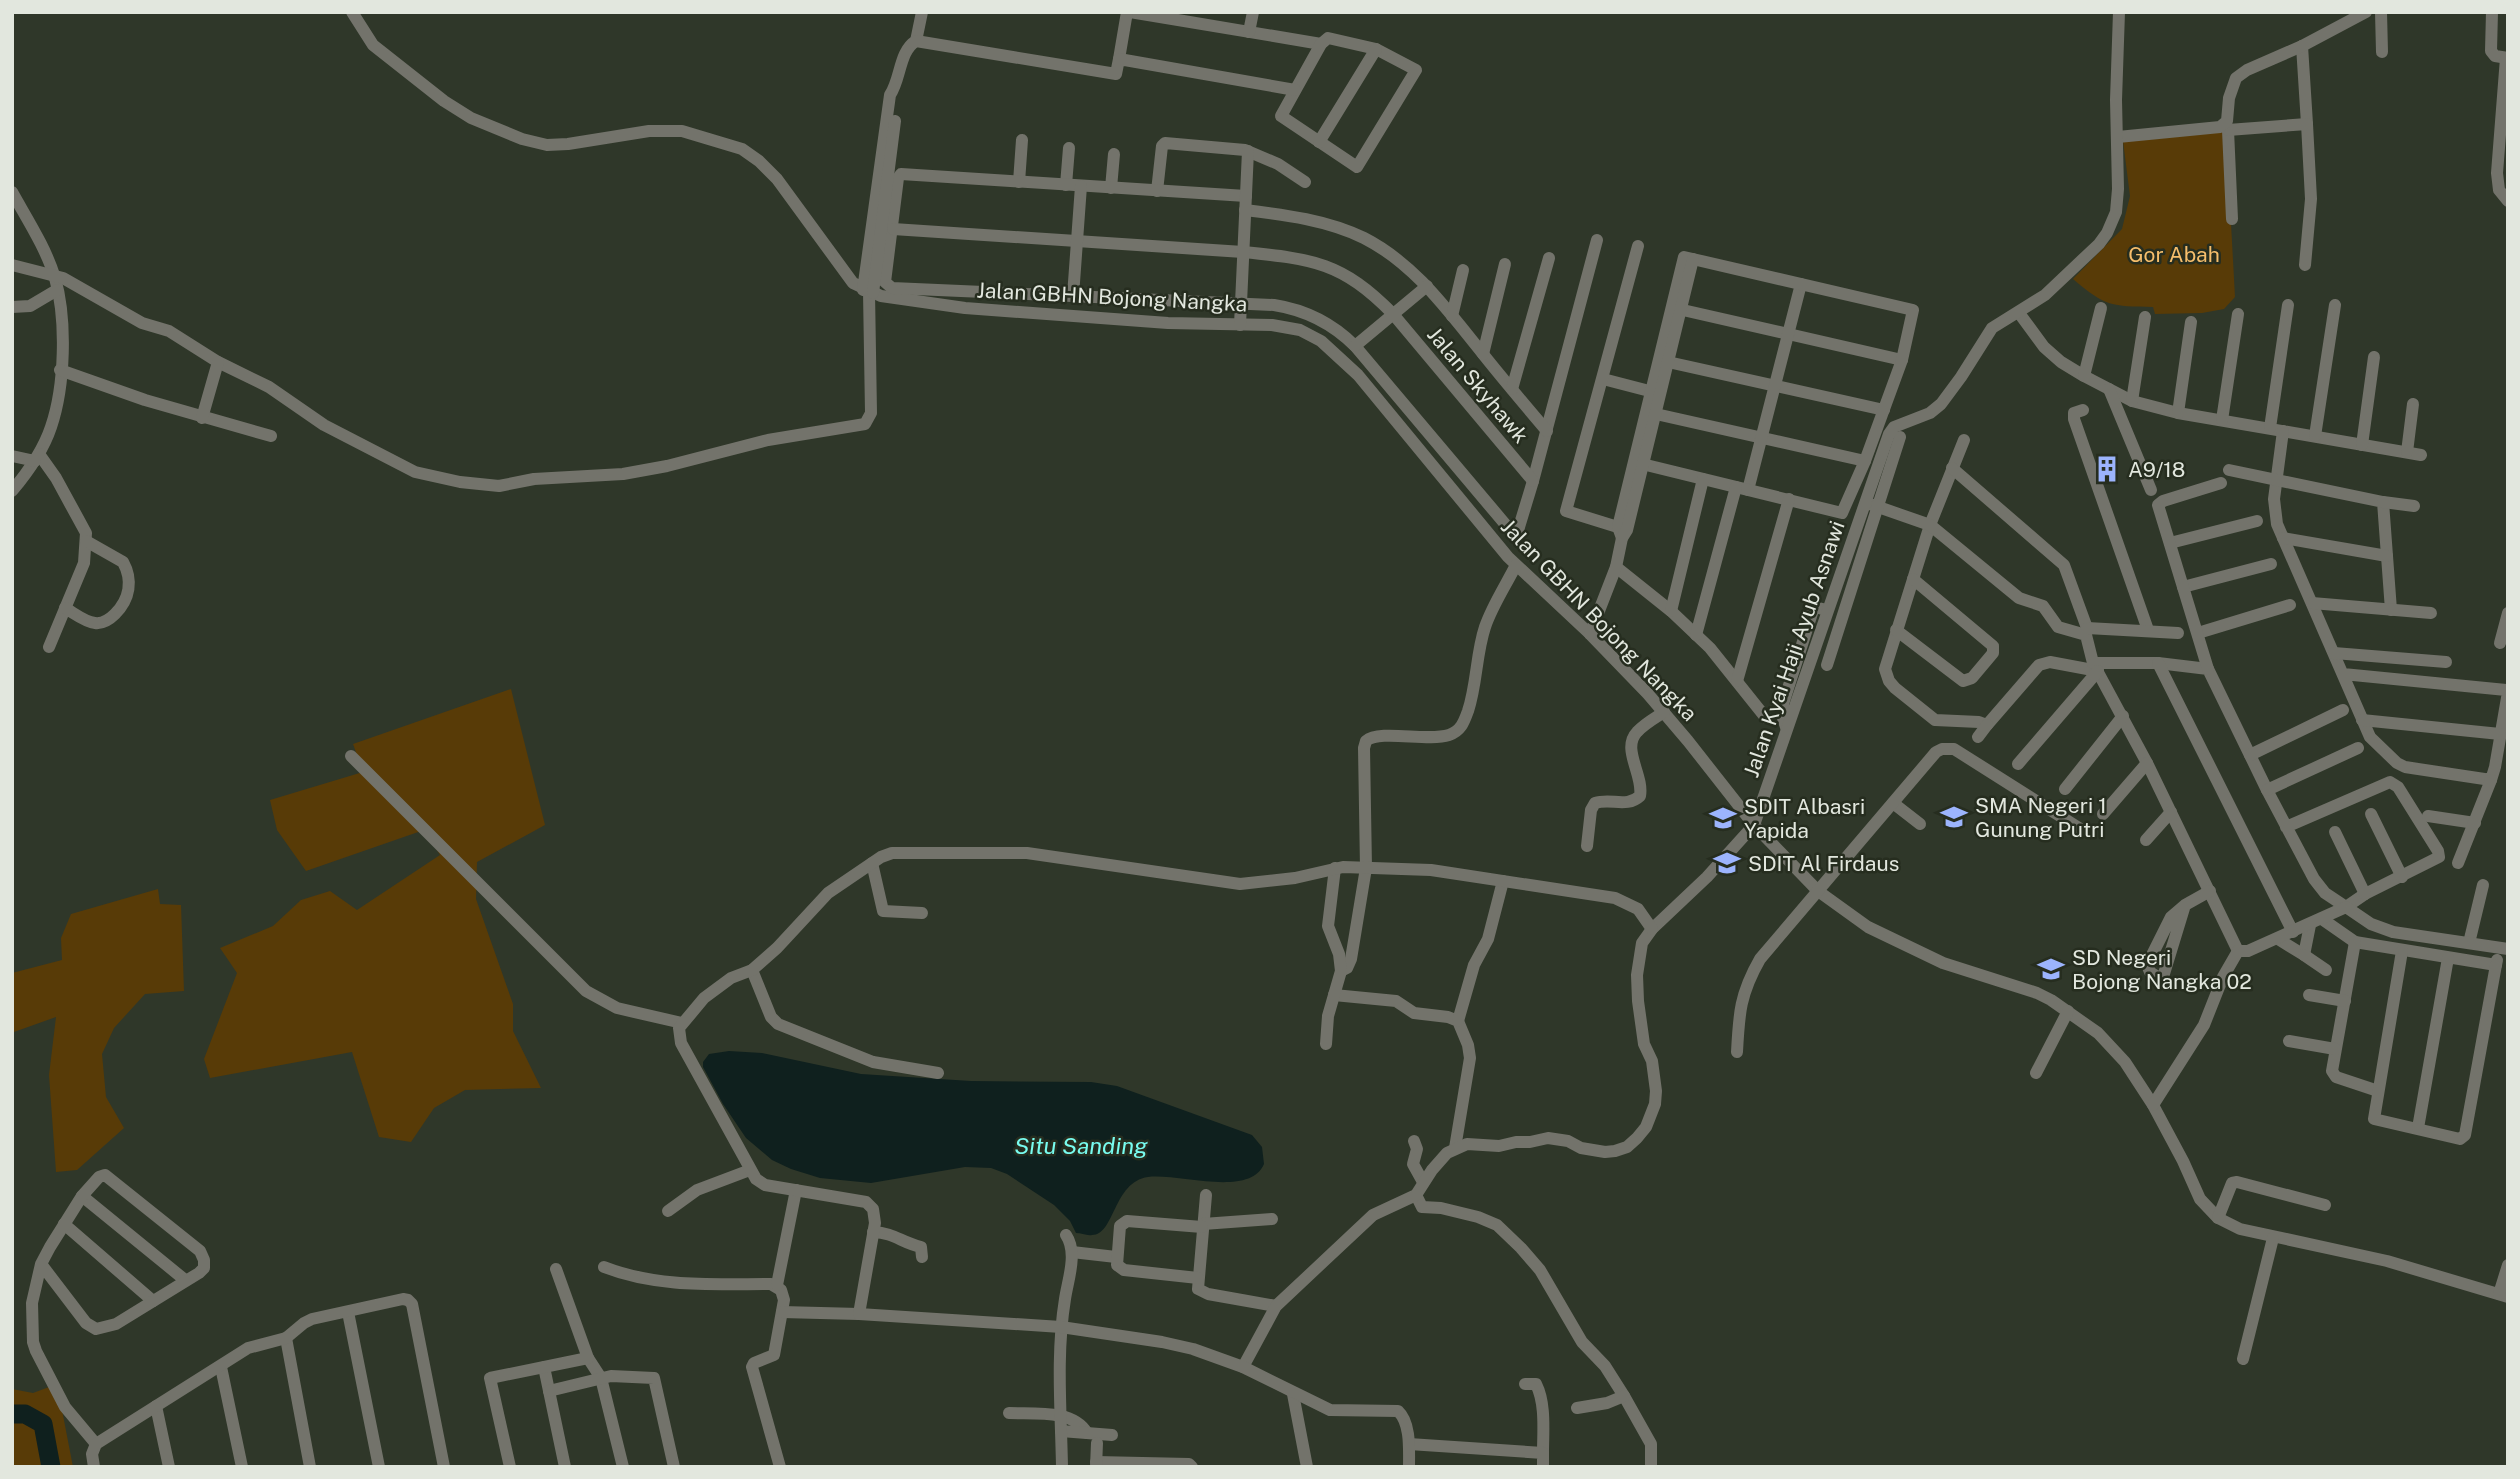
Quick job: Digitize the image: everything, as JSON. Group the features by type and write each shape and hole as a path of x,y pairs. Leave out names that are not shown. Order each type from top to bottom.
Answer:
{"street":[{"path":"352,12 373,45 444,101 471,118 522,139 547,145 568,144 649,131 682,131 742,149 760,161 777,179 853,283 868,292"},
{"path":"12,307 30,306 63,278 142,323 169,331 218,362 269,387 346,437 415,472 460,482 499,486 534,479 623,474 667,466 768,440 865,424 872,413 868,292 890,95 906,50 916,41 922,12"},
{"path":"916,41 1116,74 1128,12 1206,19 1249,32 1321,44"},
{"path":"1249,32 1253,12"},
{"path":"2119,12 2118,201 2107,233 2099,244 2054,286 2019,313 2044,347 2084,376 2132,401 2178,413 2421,455"},
{"path":"2232,219 2226,127 2232,85 2236,78 2247,70 2302,46 2366,12"},
{"path":"2381,12 2382,52"},
{"path":"2492,12 2491,51 2495,56 2507,58 2497,173 2500,190 2508,201"},
{"path":"1328,38 1376,50 1416,71 1355,167 1281,116 1321,44 1328,38"},
{"path":"2302,46 2311,199 2305,265"},
{"path":"1319,142 1376,50"},
{"path":"1119,59 1295,90"},
{"path":"2118,137 2226,127 2307,124"},
{"path":"1019,183 1021,140"},
{"path":"1157,191 1162,146 1165,143 1248,151 1279,164 1304,182"},
{"path":"1066,185 1069,148"},
{"path":"1240,325 1248,151"},
{"path":"1111,188 1114,154"},
{"path":"1516,537 1355,346 1333,326 1299,311 1274,305 891,289 885,282 898,178 901,174 1157,191 1245,203 1309,219 1361,237 1392,256 1427,286 1547,431"},
{"path":"1073,296 1081,186"},
{"path":"12,192 56,284 61,312 60,370 54,416 37,457 12,491"},
{"name":"Jalan Skyhawk","path":"893,229 1243,252 1296,257 1327,266 1369,290 1393,314 1534,481"},
{"path":"1341,971 1347,968 1351,959 1366,867 1366,741 1376,736 1427,738 1449,735 1462,727 1469,707 1485,625 1512,561 1516,537 1534,481 1597,240"},
{"path":"1622,532 1566,510 1638,246"},
{"path":"1512,389 1549,258"},
{"path":"1590,634 1616,567 1622,532 1638,464 1676,309 1693,259 1912,309 1902,360 1865,461 1842,513 1638,464"},
{"path":"1483,354 1505,264"},
{"path":"12,265 56,284"},
{"path":"1452,316 1463,270"},
{"path":"1696,635 1742,488 1762,438 1801,284"},
{"path":"1355,346 1427,286"},
{"name":"Jalan GBHN Bojong Nangka","path":"868,292 899,300 965,308 1168,323 1272,325 1300,330 1321,341 1358,376 1512,561 1590,634 1664,712 1754,825 1818,891 1868,927 1943,963 2023,987 2051,1000 2114,1048 2153,1105 2200,1199 2218,1218 2240,1229 2273,1238 2387,1261 2503,1295"},
{"path":"2270,428 2288,305"},
{"path":"2315,436 2335,305"},
{"path":"1656,393 1668,362 1676,309"},
{"path":"1676,309 1902,360"},
{"path":"2084,376 2101,309"},
{"name":"Jalan Kyai Haji Ayub Asnawi","path":"1455,1148 1467,1144 1499,1146 1548,1138 1605,1152 1626,1147 1637,1138 1652,1116 1655,1104 1652,1061 1644,1044 1637,975 1639,954 1645,936 1707,877 1754,825 1826,610 1872,506 1894,427 1930,413 1941,404 1989,333 2019,313"},
{"path":"2221,420 2238,314"},
{"path":"2132,401 2145,317"},
{"path":"2178,413 2191,322"},
{"path":"2362,444 2374,357"},
{"path":"202,418 218,362"},
{"path":"1668,362 1884,410"},
{"path":"60,370 202,418 271,436"},
{"path":"1603,379 1656,393"},
{"path":"2109,388 2151,490"},
{"path":"2407,452 2413,404"},
{"path":"2083,410 2074,413 2074,419 2148,630"},
{"path":"1651,413 1865,461"},
{"path":"2283,431 2273,510 2370,737 2397,764 2491,780"},
{"path":"1813,651 1828,661 1872,506 1900,437"},
{"path":"1964,440 1930,525 1885,669 1895,688 1935,720 1979,722 1987,725"},
{"path":"12,456 37,457 56,478 84,526 84,563 49,647"},
{"path":"1952,468 2064,565 2087,631 2095,667 2147,763 2238,951"},
{"path":"2229,470 2414,506"},
{"path":"1671,611 1703,479"},
{"path":"2221,483 2158,505 2198,633 2201,668 2250,755 2314,879 2325,893 2329,916 2355,942 2448,958 2500,955"},
{"path":"1737,681 1789,499"},
{"path":"2383,502 2391,610"},
{"path":"1872,506 1930,525 2000,584 2019,597 2043,606 2058,627 2087,631 2148,630 2178,633"},
{"path":"2170,543 2257,521"},
{"path":"2283,538 2387,556"},
{"path":"65,608 93,623 101,623 110,619 122,607 128,594 130,581 123,562 86,541"},
{"path":"2183,587 2271,564"},
{"path":"1616,567 1696,635 1766,718"},
{"path":"1896,630 1963,681 1972,678 1993,653 1993,646 1974,628 1913,579"},
{"path":"2312,603 2431,613"},
{"path":"2198,633 2290,605"},
{"path":"1786,728 1783,704 1814,607 1826,610"},
{"path":"2500,643 2508,613"},
{"path":"2334,653 2446,662"},
{"path":"1978,737 2039,665 2050,662 2095,667 2158,663 2201,668"},
{"path":"2158,663 2293,932"},
{"path":"2018,764 2095,667"},
{"path":"2343,674 2508,692 2500,734 2501,768 2491,780 2458,863"},
{"path":"2250,755 2343,710"},
{"path":"1587,846 1591,810 1595,803 1609,800 1634,802 1640,796 1641,780 1631,748 1633,738 1638,731 1664,712"},
{"path":"2065,789 2123,716"},
{"path":"2362,720 2500,734"},
{"path":"1737,1052 1740,1006 1748,981 1760,959 1936,752 1947,748 1954,749 2079,828"},
{"path":"2267,790 2358,748"},
{"path":"351,756 586,991 617,1009 681,1023"},
{"path":"2103,814 2147,763"},
{"path":"2238,951 2248,951 2329,916 2365,894 2436,860 2439,854 2393,783 2386,783 2286,827"},
{"path":"1893,803 1920,824"},
{"path":"2146,840 2171,812"},
{"path":"2371,814 2402,877"},
{"path":"2428,816 2476,823"},
{"path":"2334,832 2365,894"},
{"path":"859,1314 874,1213 866,1202 765,1185 756,1179 681,1043 679,1032 681,1023 704,998 731,978 752,970 828,892 892,853 1027,853 1240,884 1296,878 1335,868 1431,870 1615,898 1638,909 1652,929"},
{"path":"872,863 883,911 922,913"},
{"path":"1326,1044 1328,1016 1341,971 1339,954 1328,926 1335,868"},
{"path":"1243,1367 1276,1306 1373,1215 1416,1195 1442,1158 1455,1148 1470,1058 1468,1045 1458,1021 1474,965 1488,939 1503,881"},
{"path":"2469,943 2483,885"},
{"path":"2185,905 2163,977 2159,978 2150,972 2147,965 2171,917 2185,905 2210,891"},
{"path":"2329,916 2371,924 2393,932 2469,943 2500,955"},
{"path":"2304,956 2329,916"},
{"path":"2278,939 2326,970"},
{"path":"2355,942 2335,1049 2333,1074 2378,1091"},
{"path":"2153,1105 2204,1025 2223,977 2238,951"},
{"path":"2402,951 2374,1119 2460,1139 2465,1135 2500,955"},
{"path":"2417,1128 2448,958"},
{"path":"752,970 771,1017 778,1024 865,1059 894,1067 938,1073"},
{"path":"1334,995 1396,1001 1414,1013 1448,1017 1458,1021"},
{"path":"2309,995 2344,1001"},
{"path":"2036,1073 2068,1011"},
{"path":"2288,1041 2335,1049"},
{"path":"1414,1141 1418,1149 1413,1164 1423,1182"},
{"path":"668,1211 696,1190 750,1170"},
{"path":"41,1264 86,1323 96,1329 116,1324 153,1301 204,1268 204,1260 200,1251 105,1175 99,1177 82,1196 64,1224 41,1264 32,1303 33,1342 65,1407 96,1444"},
{"path":"2218,1218 2232,1183 2237,1182 2325,1205"},
{"path":"780,1467 752,1367 754,1363 774,1355 783,1294 777,1285 796,1190"},
{"path":"1206,1195 1198,1289 1201,1292 1276,1306"},
{"path":"1416,1195 1422,1207 1441,1208 1478,1217 1497,1225 1508,1233 1540,1270 1582,1342 1605,1366 1625,1395 1651,1444 1651,1467"},
{"path":"82,1196 185,1280"},
{"path":"1198,1278 1124,1270 1117,1265 1116,1257 1120,1226 1131,1220 1203,1226 1272,1219"},
{"path":"64,1224 153,1301"},
{"path":"873,1232 890,1233 905,1244 921,1247 922,1257"},
{"path":"1062,1467 1061,1327 1072,1252 1066,1235"},
{"path":"2243,1359 2273,1238"},
{"path":"1072,1252 1116,1257"},
{"path":"2503,1295 2508,1265"},
{"path":"604,1267 647,1280 681,1284 777,1285"},
{"path":"556,1269 588,1357 601,1378 623,1467"},
{"path":"94,1467 92,1454 96,1444 248,1348 286,1338 312,1319 403,1299 412,1304 444,1467"},
{"path":"348,1312 380,1467"},
{"path":"782,1312 859,1314 1061,1327 1179,1345 1243,1367 1330,1410 1398,1411 1403,1417 1409,1444 1409,1467"},
{"path":"286,1338 310,1467"},
{"path":"510,1467 490,1378 588,1357"},
{"path":"221,1367 242,1467"},
{"path":"544,1367 565,1467"},
{"path":"549,1391 611,1376 654,1378 674,1467"},
{"path":"1525,1384 1536,1384 1543,1407 1543,1467"},
{"path":"1293,1394 1307,1467"},
{"path":"1577,1408 1607,1403 1625,1395"},
{"path":"156,1406 169,1467"},
{"path":"1009,1413 1079,1421 1087,1433"},
{"path":"1062,1431 1112,1435"},
{"path":"1097,1443 1096,1464 1189,1464 1192,1467"},
{"path":"1409,1444 1543,1453"}],"green space":[{"name":"Gor Abah","path":"2226,131 2235,297 2224,309 2202,313 2155,314 2153,307 2118,305 2102,300 2073,279 2122,229 2130,196 2123,141"},
{"path":"511,689 545,825 477,862 476,899 513,1004 513,1031 541,1088 465,1090 434,1108 411,1142 379,1137 352,1052 210,1078 204,1059 237,973 220,948 273,926 301,900 330,891 357,910 440,855 424,830 306,871 277,830 270,800 363,772 353,744"},
{"path":"158,889 160,904 181,905 184,991 145,994 114,1028 102,1054 106,1097 124,1128 77,1170 56,1172 49,1075 56,1017 14,1032 12,973 62,960 61,938 71,914"},
{"path":"57,1384 73,1467 12,1467 12,1389 33,1393"}],"water":[{"name":"Situ Sanding","path":"729,1051 762,1053 861,1074 971,1081 1091,1082 1117,1086 1252,1135 1262,1147 1264,1164 1256,1174 1244,1180 1229,1182 1161,1177 1136,1181 1121,1198 1100,1233 1076,1233 1070,1221 1054,1205 1007,1174 991,1168 965,1167 871,1183 820,1178 772,1160 746,1138 703,1067 709,1054"}],"waterway":[{"path":"12,1414 25,1414 43,1424 51,1467"}],"place":[{"name":"A9/18","path":"2107,469"},
{"name":"SMA Negeri 1 Gunung Putri","path":"1954,817"},
{"name":"SDIT Albasri Yapida","path":"1723,818"},
{"name":"SDIT Al Firdaus","path":"1727,863"},
{"name":"SD Negeri Bojong Nangka 02","path":"2051,969"}]}
